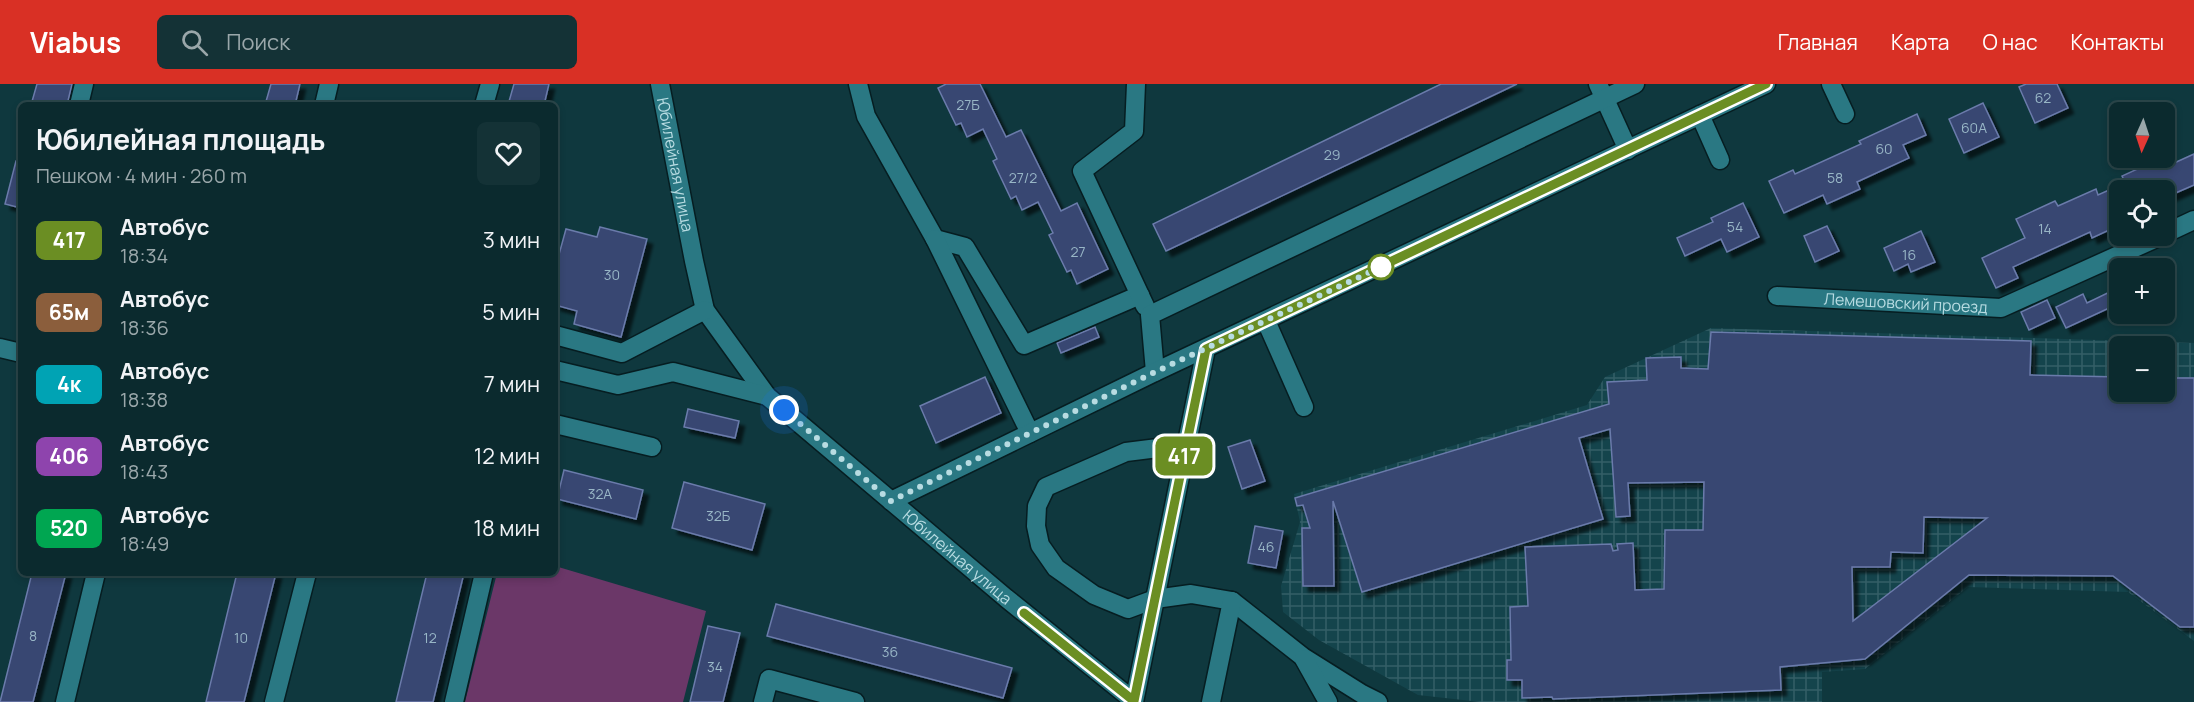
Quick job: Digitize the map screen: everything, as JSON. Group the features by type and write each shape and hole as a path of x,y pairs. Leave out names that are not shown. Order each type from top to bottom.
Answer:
{"street":[{"path":"80,102 84,84"},
{"path":"325,102 329,84"},
{"path":"485,102 489,84"},
{"name":"Юбилейная улица","path":"660,84 693,261 705,310 767,396 1006,598 1134,702"},
{"path":"858,84 866,116 935,238 1030,433"},
{"path":"1136,84 1134,131 1082,171 1150,315 1155,372"},
{"path":"1150,315 1602,91 1635,84"},
{"path":"891,501 1155,372 1766,84"},
{"path":"1831,84 1845,114"},
{"path":"1602,91 1628,150"},
{"path":"1700,115 1720,160"},
{"name":"Лемешовский проезд","path":"2175,229 2194,220"},
{"path":"935,238 965,248 1023,345 1140,295"},
{"name":"Лемешовский проезд","path":"1778,296 2001,308 2139,246"},
{"path":"558,336 622,353 705,310"},
{"path":"1266,321 1304,407"},
{"path":"1134,702 1206,349"},
{"path":"558,371 618,385 673,372 767,396"},
{"path":"558,425 652,447"},
{"path":"1184,453 1158,448 1126,452 1046,488 1037,506 1036,526 1040,544 1056,568 1094,595 1128,609 1155,599 1191,594 1232,602 1304,657 1378,702"},
{"path":"65,702 95,576"},
{"path":"274,702 306,576"},
{"path":"454,702 483,576"},
{"path":"1211,702 1232,602"},
{"path":"1304,657 1328,702"},
{"path":"763,702 769,679 855,702"}],"shaded area":[{"path":"1711,328 2109,340 2109,402 2175,402 2175,342 2194,343 2194,641 2128,592 1968,587 1865,669 1822,672 1822,702 1481,702 1418,695 1319,640 1283,612 1281,586 1300,522 1294,494 1587,405 1605,377"},
{"path":"558,567 706,611 683,702 465,702 496,576 558,576"}],"building":[{"path":"37,84 72,84 68,102 32,102"},
{"path":"271,84 300,84 296,102 266,102"},
{"path":"514,84 549,84 545,102 509,102"},
{"path":"946,84 980,84 1006,137 1021,130 1061,211 1077,203 1108,269 1077,284 1071,270 1067,272 1049,235 1053,233 1038,202 1022,210 1016,196 1011,199 993,161 997,159 983,129 967,137 961,123 956,125 938,88"},
{"path":"1441,84 1517,84 1166,251 1153,224"},
{"path":"2026,84 2057,84 2068,108 2035,123 2019,87"},
{"path":"1983,103 1999,137 1964,153 1949,119"},
{"path":"1917,114 1926,135 1903,145 1909,158 1857,182 1860,189 1827,204 1823,195 1784,213 1769,181 1793,170 1795,174 1861,144 1859,141"},
{"path":"2194,154 2194,185 2175,193 2175,180 2124,180 2122,176 2140,168 2175,168 2175,163"},
{"path":"16,161 18,161 18,207 5,204"},
{"path":"2096,189 2098,195 2109,190 2109,230 2092,238 2090,232 2013,267 2018,278 1996,288 1982,258 2025,238 2016,219 2055,201 2058,206"},
{"path":"1743,203 1759,237 1727,252 1721,239 1685,256 1677,238 1713,222 1711,218"},
{"path":"1827,226 1839,251 1815,262 1804,236"},
{"path":"600,227 647,239 621,337 574,324 577,311 558,306 558,258 566,229 597,237"},
{"path":"1921,231 1935,262 1911,272 1908,264 1894,271 1884,248"},
{"path":"2109,292 2109,308 2066,328 2056,307 2083,294 2087,303"},
{"path":"2047,300 2055,318 2029,330 2021,312"},
{"path":"1095,327 1099,337 1061,353 1057,343"},
{"path":"1711,332 2031,341 2030,375 2109,377 2109,402 2175,402 2175,378 2194,378 2194,627 2180,627 2113,576 1969,575 1865,659 1780,667 1781,690 1553,699 1552,697 1522,698 1522,680 1507,680 1507,660 1511,660 1510,607 1528,606 1525,547 1611,544 1613,551 1618,550 1617,544 1633,543 1635,590 1664,589 1665,530 1703,530 1704,482 1628,483 1630,516 1616,517 1610,429 1579,438 1603,519 1362,592 1333,501 1334,586 1303,586 1302,528 1310,528 1303,505 1297,506 1295,498 1609,404 1607,382 1647,380 1646,358 1681,357 1681,368 1708,369","holes":["1924,517 1987,518 1853,621 1852,567 1890,567 1891,552 1923,553"]},
{"path":"985,377 1001,413 936,443 920,406"},
{"path":"688,409 739,421 735,438 684,427"},
{"path":"1250,440 1265,481 1242,489 1228,447"},
{"path":"564,470 643,490 636,519 558,499"},
{"path":"684,482 765,504 752,550 672,528"},
{"path":"1255,526 1283,531 1276,568 1248,563"},
{"path":"31,576 65,576 33,702 0,702"},
{"path":"236,576 275,576 244,702 206,702"},
{"path":"426,576 463,576 433,702 396,702"},
{"path":"776,604 1012,668 1003,698 767,636"},
{"path":"708,626 740,633 723,702 690,702"}],"bus line":[{"name":"417","path":"1024,613 1134,701 1206,349 1766,84"}],"route":[{"path":"784,410 891,501 1155,372 1381,267"}]}
